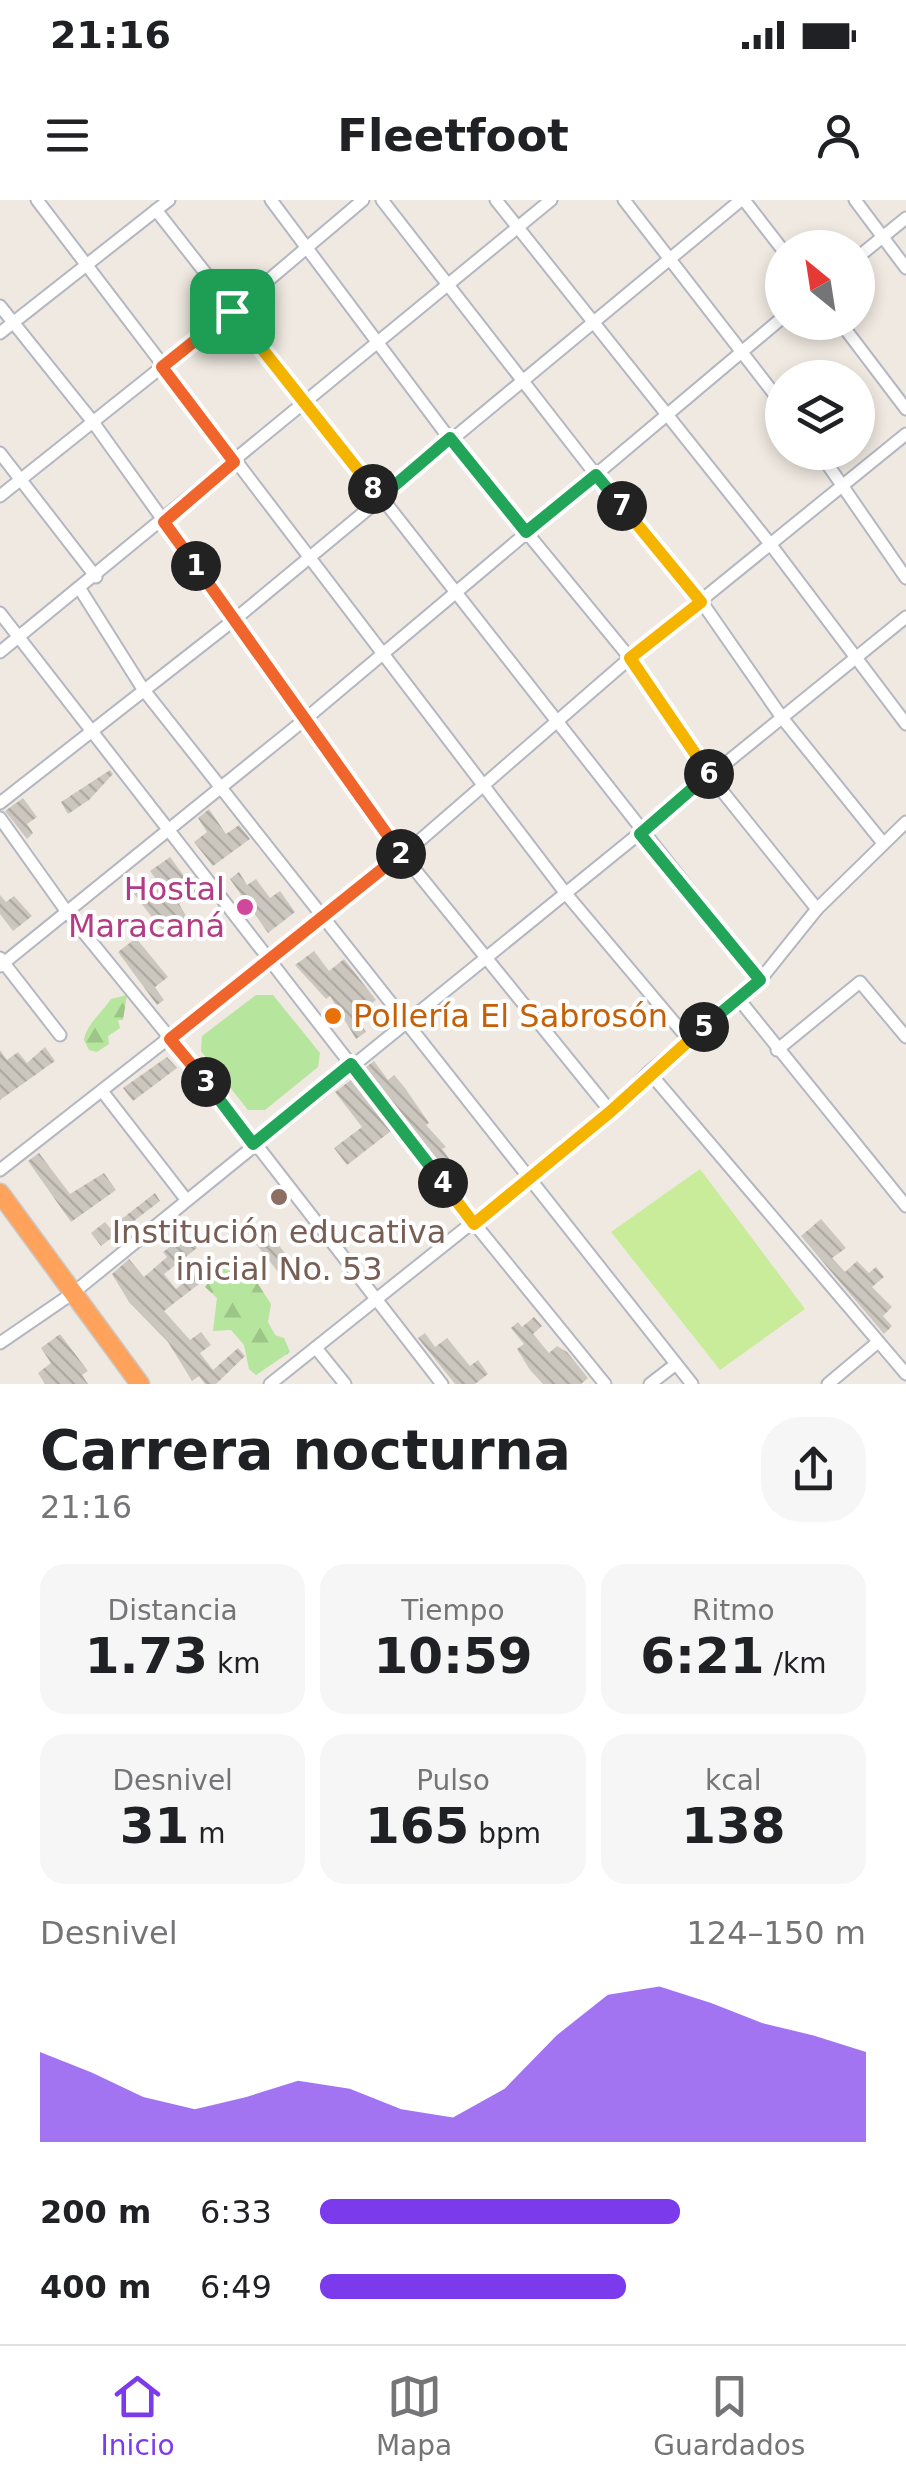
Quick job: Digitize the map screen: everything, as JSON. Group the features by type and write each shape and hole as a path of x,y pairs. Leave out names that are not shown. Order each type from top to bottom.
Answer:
{"highway":[{"path":"0,1193 140,1384"}],"street":[{"path":"36,200 307,560 567,895 689,1040"},
{"path":"0,333 169,200"},
{"path":"271,200 450,438 630,658 710,776 817,909"},
{"path":"0,496 232,311 362,200"},
{"path":"382,200 596,475 701,602 783,720 883,843"},
{"path":"496,200 771,546 906,724"},
{"path":"0,652 164,522 551,200"},
{"path":"624,200 765,381"},
{"path":"0,803 234,620 742,200 767,230"},
{"path":"855,200 906,268"},
{"path":"156,210 640,834 760,980"},
{"path":"875,243 906,218"},
{"path":"0,306 93,422 403,856 610,1112"},
{"path":"60,1035 1,963 303,721 765,332"},
{"path":"854,340 906,409"},
{"path":"0,1170 403,856 630,658 906,434"},
{"path":"0,453 96,576"},
{"path":"832,470 906,578"},
{"path":"80,589 143,689 692,1384"},
{"path":"0,613 474,1224 604,1384"},
{"path":"0,1343 73,1293 185,1198 567,895 906,617"},
{"path":"0,818 67,912 442,1384"},
{"path":"270,1384 530,1179 760,980 817,909 906,822"},
{"path":"778,1050 860,982 906,1037"},
{"path":"736,998 906,1206"},
{"path":"650,1072 906,1374"},
{"path":"102,1091 185,1198"},
{"path":"828,1384 878,1342"},
{"path":"316,1348 344,1384"},
{"path":"650,1384 676,1364"}],"green space":[{"path":"127,995 123,1020 118,1020 120,1028 108,1036 109,1044 97,1052 89,1050 84,1040 91,1023 111,999"},
{"path":"256,995 273,995 320,1053 318,1067 265,1110 248,1110 201,1051 202,1036"},
{"path":"700,1169 805,1309 720,1370 611,1232"},
{"path":"221,1267 237,1274 251,1273 271,1304 268,1322 275,1335 284,1338 290,1352 256,1375 249,1369 244,1345 231,1330 213,1331 217,1298 205,1287"}],"building":[{"path":"110,770 113,774 89,800 68,814 61,802"},
{"path":"23,798 37,817 27,824 33,833 27,839 5,811"},
{"path":"209,809 226,834 239,825 250,839 213,866 194,842 207,832 198,818"},
{"path":"170,857 196,892 179,904 191,924 174,932 168,925 162,930 134,894 155,878 150,871"},
{"path":"239,872 247,885 256,879 270,898 280,891 295,912 268,933 230,879"},
{"path":"0,895 6,902 14,896 32,916 13,931 0,914"},
{"path":"136,938 168,977 155,987 164,1000 157,1005 118,952"},
{"path":"314,951 329,971 344,959 376,1000 355,1016 366,1032 356,1039 330,996 326,999 295,965"},
{"path":"45,1047 55,1061 0,1100 0,1050 7,1060 18,1052 27,1063"},
{"path":"167,1057 177,1068 133,1101 123,1088"},
{"path":"374,1061 388,1080 394,1075 405,1088 429,1123 426,1125 446,1147 442,1149 453,1164 445,1170 365,1068"},
{"path":"351,1080 391,1131 347,1165 334,1148 362,1127 335,1092"},
{"path":"39,1153 70,1194 104,1173 116,1190 71,1222 28,1161"},
{"path":"155,1193 160,1201 101,1246 91,1233 105,1222 110,1228"},
{"path":"821,1219 846,1248 832,1258 845,1272 857,1261 869,1273 876,1267 884,1277 872,1287 892,1307 883,1316 892,1326 884,1334 801,1236"},
{"path":"268,1232 292,1262 279,1273 255,1243"},
{"path":"187,1234 197,1248 164,1274 176,1289 211,1262 217,1270 164,1311 190,1340 201,1332 211,1345 200,1353 213,1370 238,1348 245,1356 216,1384 205,1384 199,1376 192,1381 168,1342 129,1302 112,1274 129,1259 144,1277 167,1257 163,1252"},
{"path":"534,1317 542,1326 533,1334 549,1353 557,1346 567,1352 588,1378 581,1384 543,1384 530,1370 517,1349 524,1344 511,1328 518,1322 522,1327"},
{"path":"425,1333 435,1347 447,1338 470,1366 478,1360 488,1374 475,1384 455,1384 418,1338"},
{"path":"60,1334 88,1371 82,1375 88,1384 45,1384 38,1373 51,1363 41,1348"}],"place":[{"name":"Hostal Maracaná","path":"245,907"},
{"name":"Pollería El Sabrosón","path":"333,1016"},
{"name":"Institución educativa inicial No. 53","path":"279,1197"}],"route":[{"path":"232,311 380,498 450,438 526,532 596,475 701,602 630,658 710,776 640,834 760,980 650,1072 610,1112 474,1224 351,1064 253,1144 170,1039 403,856 164,522 234,462 162,367 232,311"}]}
